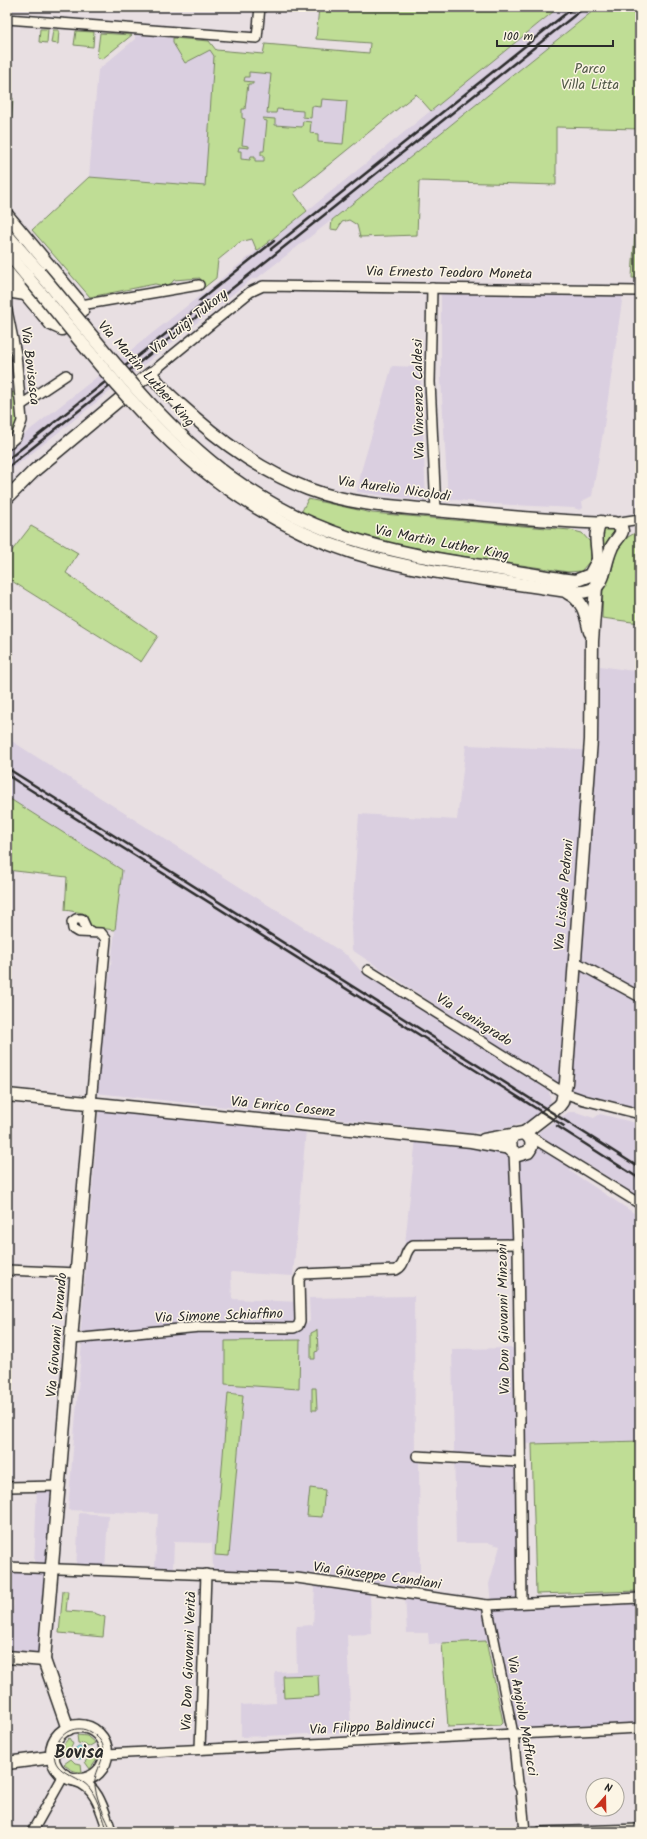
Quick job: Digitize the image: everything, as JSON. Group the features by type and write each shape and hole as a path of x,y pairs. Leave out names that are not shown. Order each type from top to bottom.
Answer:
{"street":[{"path":"7,19 257,38 260,7"},
{"path":"7,215 81,308 199,285"},
{"name":"Via Martin Luther King","path":"7,235 34,276"},
{"name":"Via Martin Luther King","path":"7,252 34,276 162,418 226,481 253,506 284,524 351,551 408,566 579,593 597,586"},
{"name":"Via Bovisasca","path":"7,272 51,324 62,329"},
{"name":"Via Ernesto Teodoro Moneta","path":"258,287 640,291"},
{"name":"Via Luigi Tukory","path":"141,381 258,287"},
{"name":"Via Vincenzo Caldesi","path":"432,288 430,382 436,510"},
{"path":"7,291 25,294"},
{"name":"Via Bovisasca","path":"7,310 16,354 22,421 16,437 7,445"},
{"name":"Via Aurelio Nicolodi","path":"151,372 161,387 204,425 252,461 308,489 332,496 371,503 578,522 601,522"},
{"path":"21,405 66,375"},
{"path":"7,498 35,470 120,398"},
{"name":"Via Martin Luther King","path":"226,481 310,524 354,540 398,552 575,581 590,575 598,559"},
{"path":"597,586 598,559 595,534 601,522 640,519"},
{"path":"578,522 595,534"},
{"name":"Via Lisiade Pedroni","path":"522,1134 558,1106 564,1093 566,1083 591,740 592,641 597,586 605,575 612,547 622,531 621,527 614,522"},
{"name":"Via Lisiade Pedroni","path":"565,591 578,600 583,606 592,641"},
{"path":"90,931 101,933 106,939 92,1086 92,1103"},
{"path":"574,961 640,997"},
{"name":"Via Leningrado","path":"368,970 564,1093 584,1100 640,1114"},
{"name":"Via Enrico Cosenz","path":"7,1095 471,1142 520,1150"},
{"name":"Via Giovanni Durando","path":"44,1660 92,1103"},
{"path":"522,1134 547,1145 640,1204"},
{"path":"520,1150 510,1141 522,1134"},
{"path":"520,1150 531,1140 522,1134"},
{"name":"Via Enrico Cosenz","path":"471,1142 522,1134"},
{"path":"520,1150 538,1143 547,1145"},
{"name":"Via Don Giovanni Minzoni","path":"520,1150 516,1175 522,1603"},
{"name":"Via Simone Schiaffino","path":"72,1339 200,1328 294,1328 298,1326 300,1321 299,1280 302,1274 396,1270 401,1267 408,1249 413,1246 518,1244"},
{"path":"7,1270 78,1273"},
{"path":"417,1456 520,1462"},
{"path":"7,1487 60,1486"},
{"name":"Via Giuseppe Candiani","path":"7,1567 110,1574 206,1574 297,1578 487,1606 640,1598"},
{"name":"Via Don Giovanni Verità","path":"200,1749 206,1574"},
{"name":"Via Angiolo Maffucci","path":"487,1606 513,1734 518,1783 522,1790 525,1832"},
{"path":"7,1657 44,1660 68,1729"},
{"path":"102,1832 95,1813 96,1796 94,1781 106,1754 103,1742 94,1731 81,1727 68,1729 60,1734 55,1742 53,1757 57,1768 69,1777 86,1783 96,1796 110,1832"},
{"name":"Via Filippo Baldinucci","path":"106,1754 640,1728"},
{"path":"7,1763 53,1757"},
{"path":"69,1777 89,1778 101,1768"},
{"path":"32,1832 69,1777"},
{"path":"540,1832 640,1829"}],"shaded area":[{"path":"559,7 598,7 378,184 256,279 252,279 7,473 7,448 307,211"},
{"path":"135,35 209,41 216,50 263,54 265,44 369,53 416,94 294,194 89,177 98,70 135,39"},
{"path":"441,291 623,294 603,433 592,496 582,501 583,508 580,510 574,508 495,504 448,499 441,379"},
{"path":"392,366 420,367 426,501 357,492 362,468"},
{"path":"600,666 640,672 640,1108 569,1090 543,1075 352,950 351,928 359,814 457,820 466,745 582,750 597,754"},
{"path":"7,738 348,956 360,970 549,1091 551,1102 533,1121 493,1131 468,1133 96,1093 122,870 7,797"},
{"path":"99,1109 306,1130 293,1276 231,1272 232,1299 300,1302 300,1324 201,1326 80,1338"},
{"path":"569,1112 576,1112 594,1118 600,1114 640,1124 640,1197 579,1159 570,1171 640,1217 640,1441 520,1444 517,1245 405,1244 416,1137 530,1150 540,1131"},
{"path":"7,1188 11,1189 7,1237"},
{"path":"414,1296 415,1460 419,1460 420,1572 406,1572 406,1587 309,1573 213,1569 212,1543 174,1542 173,1568 155,1567 158,1514 68,1510 82,1342 195,1332 295,1331 310,1321 309,1298"},
{"path":"518,1348 522,1603 640,1599 640,1728 513,1734 494,1641 429,1644 428,1633 407,1633 405,1594 491,1605 489,1584 500,1546 489,1543 456,1543 452,1349"},
{"path":"59,1486 41,1659 7,1657 14,1601 7,1601 7,1567 34,1568 37,1487"},
{"path":"79,1513 108,1515 105,1570 76,1569"},
{"path":"315,1586 370,1593 371,1634 347,1635 351,1732 241,1737 241,1705 276,1703 275,1672 297,1671 297,1626 313,1625"}],"green space":[{"path":"319,7 559,7 431,111 416,94 294,193 307,211 257,251 252,239 240,242 218,260 216,278 201,290 200,278 174,280 168,287 155,284 90,297 32,230 89,177 205,186 214,56 210,50 185,63 173,43 173,38 209,41 216,50 263,54 265,44 369,53 370,43 316,39","holes":["249,72 271,74 267,113 276,113 277,109 303,111 303,117 311,118 312,106 321,107 322,99 347,101 343,144 318,142 318,134 310,133 311,122 303,121 302,127 275,125 275,119 263,118 263,120 267,121 264,151 261,151 261,155 264,155 264,161 255,161 255,156 251,156 250,160 241,159 241,151 238,151 239,147 249,148 249,146 242,145 245,119 242,118 242,109 245,109 248,84 253,84 253,82 244,81 245,77 249,77"]},
{"name":"Parco Villa Litta","path":"598,7 640,7 640,129 556,127 556,185 419,181 417,235 360,237 357,225 349,220 342,222 337,230 331,229 332,220"},
{"path":"40,29 48,29 47,43 39,42"},
{"path":"53,30 59,30 58,44 51,43"},
{"path":"76,31 94,32 93,47 74,45"},
{"path":"100,33 132,35 102,59 97,57"},
{"path":"7,97 13,98 9,158 7,158"},
{"path":"640,148 640,278 632,278"},
{"path":"15,392 18,413 17,426 12,437 7,442 7,393"},
{"path":"308,499 372,513 570,530 582,533 590,542 591,560 581,571 568,572 449,554 401,545 359,534 301,513"},
{"path":"606,524 617,531 605,565 600,531"},
{"path":"31,526 78,553 66,573 158,636 141,662 7,578 7,557"},
{"path":"640,530 640,623 602,618 603,587 610,577 617,550 628,537"},
{"path":"7,797 122,870 115,930 91,927 83,913 65,910 67,877 7,870"},
{"path":"317,1330 318,1351 315,1352 315,1359 311,1359 311,1333"},
{"path":"300,1340 299,1389 225,1384 225,1341"},
{"path":"312,1388 316,1388 317,1410 312,1410"},
{"path":"228,1393 243,1395 229,1556 215,1555"},
{"path":"640,1441 640,1591 536,1594 532,1444"},
{"path":"310,1488 325,1490 322,1517 307,1516"},
{"path":"63,1591 68,1591 66,1611 94,1613 105,1617 103,1637 59,1633"},
{"path":"486,1641 503,1722 500,1725 448,1727 442,1643"},
{"path":"318,1675 319,1696 284,1698 283,1676"},
{"path":"77,1735 87,1736 95,1743 88,1747 84,1744 78,1743"},
{"path":"69,1738 73,1744 69,1755 61,1756 62,1746"},
{"path":"98,1751 96,1761 90,1769 85,1762 89,1757 90,1752"},
{"path":"71,1759 75,1763 81,1764 82,1772 72,1770 64,1764"}],"water":[{"path":"77,1747 81,1747 85,1753 81,1759 77,1759 73,1755 73,1751"}],"tram line":[{"path":"108,1832 99,1805 91,1790 86,1784 66,1773 56,1763 54,1756 57,1744 65,1734 74,1729 88,1731 98,1738 103,1745 104,1751 95,1779 95,1786 100,1804 112,1832"}],"railway":[{"path":"271,249 574,7"},
{"path":"7,468 585,7"},
{"path":"199,301 274,241"},
{"path":"7,460 207,301"},
{"path":"7,768 640,1168"},
{"path":"7,775 564,1126"},
{"path":"557,1126 640,1179"}],"district":[{"name":"Bovisa","path":"79,1753"}]}
